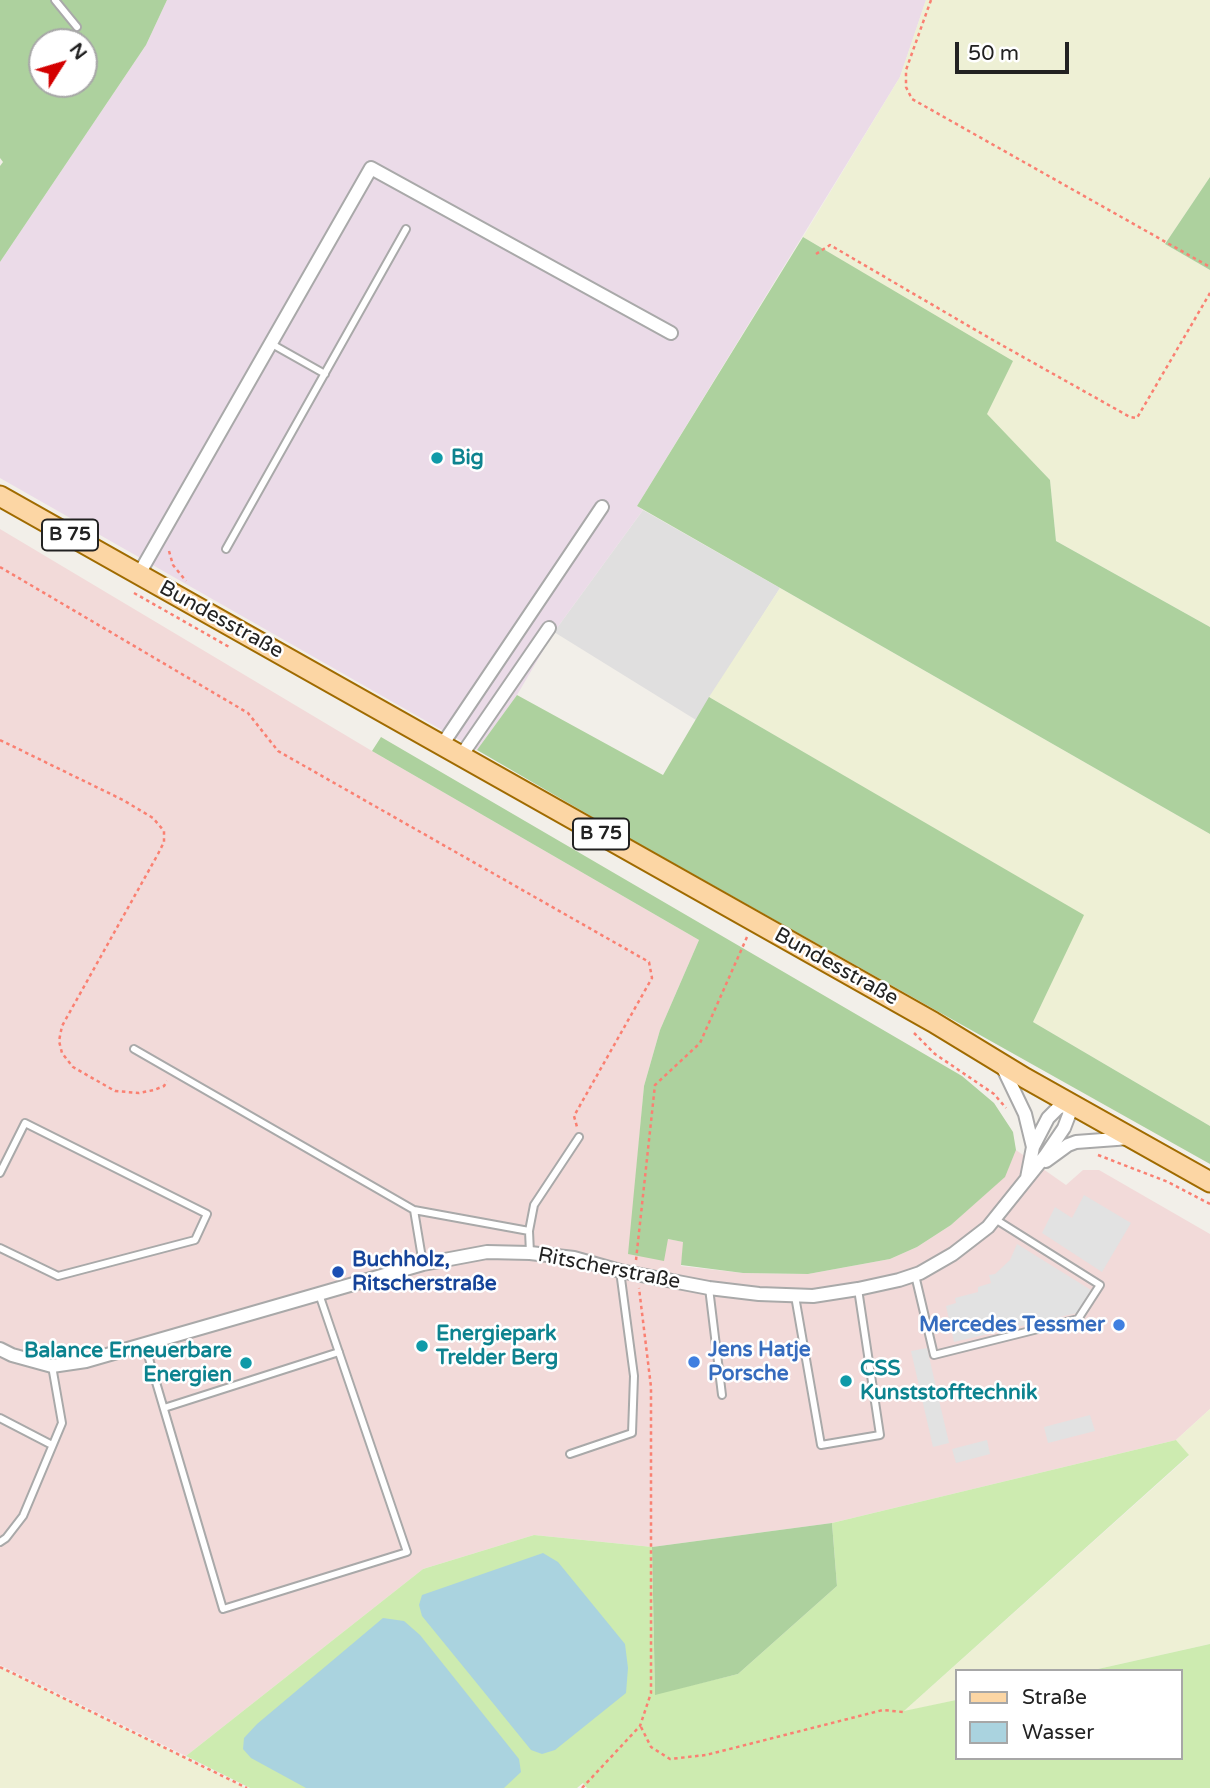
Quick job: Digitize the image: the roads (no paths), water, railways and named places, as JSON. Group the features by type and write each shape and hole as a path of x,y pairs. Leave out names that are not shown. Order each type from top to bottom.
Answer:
{"main road":[{"name":"Bundesstraße","path":"0,496 175,606 461,755 1210,1182"}],"street":[{"path":"132,581 370,168 671,333"},
{"path":"442,745 602,507"},
{"path":"461,755 549,628"},
{"name":"Ritscherstraße","path":"999,1063 1025,1114 1033,1147"},
{"name":"Ritscherstraße","path":"0,1349 52,1366 86,1360 423,1264 487,1252 574,1258 620,1271 709,1288 759,1294 813,1296 858,1289 915,1275 960,1250 995,1219 1027,1178 1064,1128 1070,1103 1058,1108 1048,1118 1033,1147 1027,1178"},
{"name":"Ritscherstraße","path":"1027,1178 1068,1145 1088,1140 1132,1138"}],"lane":[{"path":"55,0 77,26"},
{"path":"226,549 406,229"},
{"path":"270,343 325,374"},
{"path":"134,1049 414,1210 529,1231"},
{"path":"0,1172 25,1123 207,1214 195,1240 58,1276 0,1248"},
{"path":"530,1253 529,1231 534,1205 579,1137"},
{"path":"414,1210 423,1264"},
{"path":"915,1275 934,1355 1078,1319 1100,1285 995,1219"},
{"path":"570,1454 632,1433 635,1376 620,1271"},
{"path":"709,1288 722,1395"},
{"path":"795,1295 821,1445 880,1435 858,1289"},
{"path":"145,1344 223,1609 407,1552 319,1294"},
{"path":"164,1408 339,1352"},
{"path":"0,1542 23,1516 62,1423 52,1366"},
{"path":"0,1418 52,1445"}],"water":[{"path":"543,1553 558,1562 625,1644 628,1668 626,1693 555,1750 542,1754 531,1750 422,1616 419,1605 422,1595"},
{"path":"383,1618 404,1621 420,1635 519,1759 521,1772 504,1788 306,1788 251,1758 243,1749 244,1738 257,1724"}],"place":[{"name":"Big","path":"437,458"},
{"name":"Buchholz, Ritscherstraße","path":"338,1272"},
{"name":"Mercedes Tessmer","path":"1119,1325"},
{"name":"Energiepark Trelder Berg","path":"422,1346"},
{"name":"Jens Hatje Porsche","path":"694,1362"},
{"name":"Balance Erneuerbare Energien","path":"246,1363"},
{"name":"CSS Kunststofftechnik","path":"846,1381"}]}
